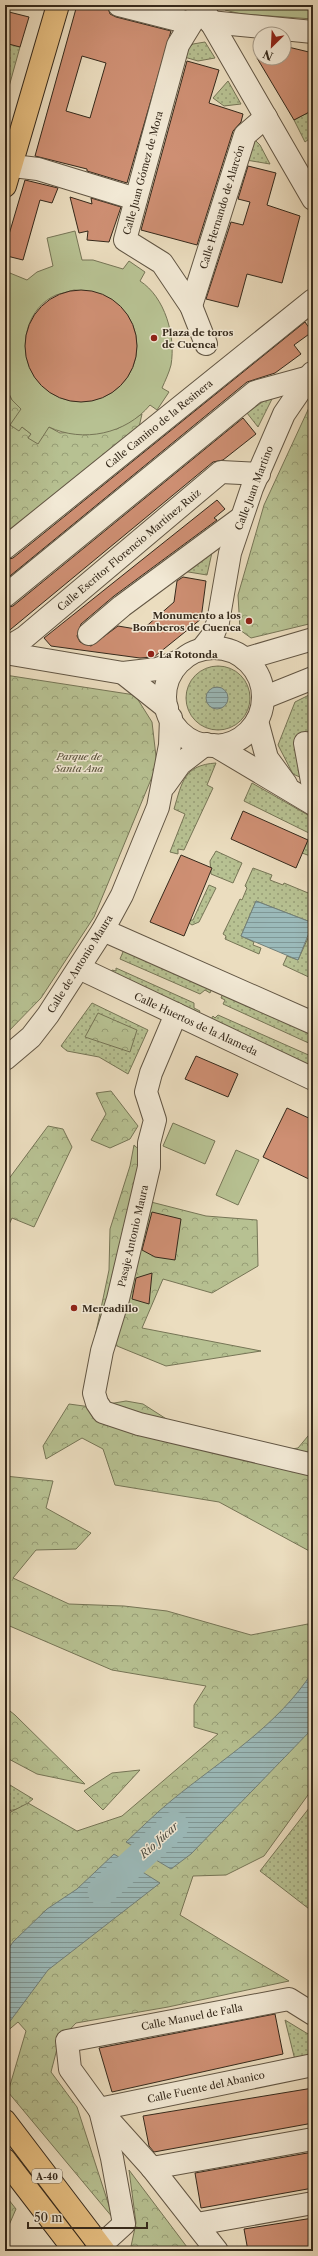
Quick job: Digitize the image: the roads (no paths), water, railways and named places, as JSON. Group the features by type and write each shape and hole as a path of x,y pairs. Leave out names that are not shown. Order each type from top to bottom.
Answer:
{"main road":[{"path":"7,172 58,5"},
{"name":"A-40","path":"5,2121 97,2243"},
{"name":"A-40","path":"5,2160 72,2248"}],"street":[{"path":"119,5 201,14 313,32"},
{"path":"201,14 266,117 313,199"},
{"name":"Calle Juan Gómez de Mora","path":"201,14 178,45 125,240 162,264 191,306 206,344"},
{"name":"Calle Hernando de Alarcón","path":"191,306 245,135 266,117"},
{"path":"7,172 38,169 136,199"},
{"name":"Calle Camino de la Resinera","path":"5,548 313,300"},
{"path":"5,596 255,392 311,375"},
{"name":"Calle Juan Martino","path":"202,650 213,634 220,614 228,565 241,518 284,414 311,375"},
{"name":"Calle Escritor Florencio Martínez Ruiz","path":"5,650 25,637 221,472 259,474"},
{"path":"89,634 118,609 241,518"},
{"name":"Calle Juan Martino","path":"220,614 238,655"},
{"path":"238,655 313,639"},
{"path":"5,653 123,673 157,669 182,660 202,650 217,648 238,655 254,668 260,679 263,698 256,721 240,738 225,744 210,745"},
{"path":"169,713 166,697 168,681 182,660"},
{"path":"123,673 169,713 181,732 194,741 210,745 313,804"},
{"path":"263,698 313,678"},
{"name":"Calle de Antonio Maura","path":"5,1059 31,1038 79,968 103,930 122,895 150,829 162,789 170,746 169,713"},
{"path":"256,721 267,758 290,790"},
{"path":"313,747 305,743 313,787"},
{"name":"Calle de Antonio Maura","path":"162,789 180,764 210,745"},
{"path":"103,930 313,1023"},
{"name":"Calle Huertos de la Alameda","path":"79,968 313,1079"},
{"name":"Pasaje Antonio Maura","path":"176,1014 151,1073 146,1092 155,1120 149,1143 149,1167 118,1299 102,1351 94,1393 97,1403 103,1412 139,1424 313,1465"},
{"name":"Calle Manuel de Falla","path":"99,2109 70,2068 67,2041 290,1999 313,2014"},
{"name":"Calle Fuente del Abanico","path":"99,2109 313,2065"},
{"path":"99,2109 152,2168 198,2224 217,2251"},
{"path":"97,2243 124,2224 112,2158 99,2109"},
{"path":"152,2168 313,2139"},
{"path":"198,2224 313,2203"}],"water":[{"path":"217,687 225,690 228,698 225,706 217,709 209,706 206,698 209,690"},
{"path":"256,901 313,923 298,960 241,936"},
{"path":"313,1671 313,1728 191,1854 171,1869 126,1842 154,1815 266,1725 299,1691"},
{"path":"114,1854 160,1883 48,1970 5,2028 5,1954 13,1942 47,1909 77,1889"}],"waterway":[{"name":"Río Júcar","path":"102,1891 174,1826"}],"place":[{"name":"Plaza de toros de Cuenca","path":"154,338"},
{"name":"Monumento a los Bomberos de Cuenca","path":"249,621"},
{"name":"La Rotonda","path":"151,654"},
{"name":"Mercadillo","path":"74,1308"}],"park label":[{"name":"Parque de Santa Ana","path":"79,762"}]}
